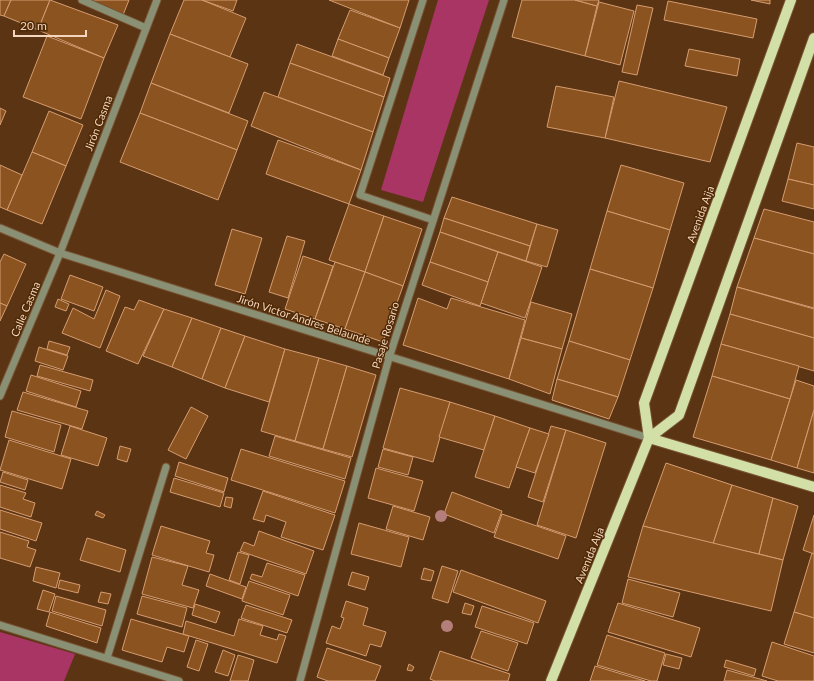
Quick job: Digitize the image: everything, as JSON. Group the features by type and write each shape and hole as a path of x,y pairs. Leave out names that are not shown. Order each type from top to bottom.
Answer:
{"main road":[{"name":"Avenida Aija","path":"551,681 649,438 644,403 791,0"},
{"path":"649,438 679,415 814,38"},
{"path":"649,438 814,487"}],"street":[{"path":"82,0 146,28"},
{"name":"Jirón Casma","path":"60,253 157,0"},
{"path":"423,0 360,195 433,220"},
{"name":"Pasaje Rosario","path":"300,681 389,358 504,0"},
{"name":"Jirón Victor Andres Belaunde","path":"0,228 60,253 389,358 649,438"},
{"name":"Calle Casma","path":"0,396 60,253"},
{"path":"107,658 166,467"},
{"path":"0,625 179,681"}],"shaded area":[{"path":"438,0 489,0 423,202 381,190"},
{"path":"0,632 75,654 64,681 0,681"}],"building":[{"path":"0,0 11,0 4,16 0,15"},
{"path":"11,0 50,0 38,30 4,16"},
{"path":"50,0 118,25 104,58 38,30"},
{"path":"94,0 129,0 123,15 93,3"},
{"path":"184,0 202,0 246,18 230,57 170,34"},
{"path":"202,0 237,0 233,11"},
{"path":"329,0 409,0 400,28"},
{"path":"522,0 575,0 597,6 585,56 512,37"},
{"path":"575,0 599,0 597,6"},
{"path":"751,0 770,0 770,4"},
{"path":"668,1 757,19 753,38 664,20"},
{"path":"599,2 634,11 620,65 585,56"},
{"path":"637,5 653,8 637,75 622,72"},
{"path":"350,10 400,28 389,58 338,39"},
{"path":"170,34 248,64 229,113 151,83"},
{"path":"47,36 104,58 81,119 23,97"},
{"path":"338,39 389,58 383,75 332,56"},
{"path":"297,44 390,78 384,97 290,63"},
{"path":"689,49 740,59 737,76 685,66"},
{"path":"290,63 384,97 373,132 278,97"},
{"path":"619,81 727,107 710,162 605,138"},
{"path":"151,83 248,121 237,150 140,113"},
{"path":"556,86 614,97 605,138 547,127"},
{"path":"264,92 373,132 361,170 251,126"},
{"path":"0,108 6,111 0,125"},
{"path":"49,111 83,125 66,166 32,152"},
{"path":"140,113 237,150 218,200 120,162"},
{"path":"278,140 361,170 349,204 266,174"},
{"path":"797,143 814,147 814,185 788,179"},
{"path":"32,152 66,166 42,224 7,210"},
{"path":"0,165 22,175 7,210 0,207"},
{"path":"621,165 684,183 670,230 607,211"},
{"path":"788,179 814,185 814,209 782,201"},
{"path":"452,197 537,224 530,246 444,218"},
{"path":"349,204 384,216 365,272 329,260"},
{"path":"764,209 814,222 814,254 754,238"},
{"path":"607,211 670,230 653,288 590,269"},
{"path":"384,216 422,229 403,286 365,272"},
{"path":"444,218 530,246 526,261 440,232"},
{"path":"537,224 558,230 547,267 526,261"},
{"path":"232,229 262,238 245,294 215,285"},
{"path":"440,232 498,252 488,282 430,262"},
{"path":"287,236 305,241 288,298 269,292"},
{"path":"754,238 814,254 814,308 737,287"},
{"path":"498,252 542,267 525,318 481,303"},
{"path":"4,254 26,264 7,306 0,303 0,262"},
{"path":"303,256 333,266 315,319 285,309"},
{"path":"335,262 365,272 345,329 315,319"},
{"path":"430,262 488,282 480,306 422,285"},
{"path":"590,269 653,288 630,360 569,341"},
{"path":"365,272 403,286 383,342 345,329"},
{"path":"70,275 103,287 94,311 61,299"},
{"path":"737,287 814,309 814,338 730,314"},
{"path":"106,290 120,296 100,348 62,333 73,308 94,319"},
{"path":"418,298 447,309 451,298 525,320 509,379 403,345"},
{"path":"58,299 69,304 66,311 55,307"},
{"path":"139,300 164,309 138,364 106,351 125,307 134,310"},
{"path":"531,302 572,314 562,349 521,338"},
{"path":"0,303 7,306 0,321"},
{"path":"164,309 192,318 172,367 143,356"},
{"path":"730,314 814,338 814,371 721,344"},
{"path":"192,318 221,328 202,379 172,367"},
{"path":"221,328 245,336 225,388 202,379"},
{"path":"245,336 285,349 269,402 225,388"},
{"path":"521,338 562,349 550,394 509,379"},
{"path":"49,341 70,347 67,355 47,349"},
{"path":"569,341 630,360 618,397 557,379"},
{"path":"721,344 799,366 790,399 712,376"},
{"path":"39,347 68,356 63,370 35,361"},
{"path":"285,349 319,358 295,441 261,431"},
{"path":"319,358 347,366 323,449 295,441"},
{"path":"40,365 93,380 90,391 37,376"},
{"path":"347,366 376,375 352,457 323,449"},
{"path":"31,375 81,391 76,407 26,391"},
{"path":"712,376 790,399 771,460 693,437"},
{"path":"557,379 618,397 609,419 552,400"},
{"path":"796,380 814,386 814,410 797,468 771,460"},
{"path":"400,388 450,402 433,462 383,448"},
{"path":"23,392 88,411 82,429 17,410"},
{"path":"450,402 495,416 484,450 439,437"},
{"path":"191,407 208,416 186,459 168,450"},
{"path":"814,410 814,473 797,468"},
{"path":"12,411 61,425 54,452 5,437"},
{"path":"495,416 530,428 509,488 475,477"},
{"path":"70,426 107,438 98,466 61,455"},
{"path":"551,426 566,430 543,502 528,497"},
{"path":"530,428 549,434 535,473 516,467"},
{"path":"566,430 606,443 576,538 537,525"},
{"path":"275,436 351,458 345,479 269,456"},
{"path":"9,440 71,459 62,489 0,470"},
{"path":"120,446 131,449 127,462 117,459"},
{"path":"241,449 345,481 335,513 231,480"},
{"path":"383,449 413,457 408,475 378,467"},
{"path":"179,462 228,478 224,492 175,476"},
{"path":"666,463 732,485 713,544 643,526"},
{"path":"376,468 423,481 414,511 368,498"},
{"path":"3,472 28,480 25,490 0,482"},
{"path":"174,478 224,493 220,507 170,492"},
{"path":"0,485 26,493 23,499 35,503 31,517 0,507"},
{"path":"732,485 773,498 759,554 713,544"},
{"path":"263,491 335,515 323,550 281,537 286,522 266,515 264,522 253,519"},
{"path":"452,492 502,511 494,533 444,514"},
{"path":"226,497 233,498 231,508 224,506"},
{"path":"773,498 798,506 783,560 759,554"},
{"path":"393,506 430,517 423,540 386,529"},
{"path":"0,510 42,523 36,541 0,529"},
{"path":"97,511 105,515 103,518 95,515"},
{"path":"502,514 566,536 558,559 494,537"},
{"path":"814,515 814,554 803,550"},
{"path":"359,523 409,537 401,567 351,554"},
{"path":"161,526 210,541 206,553 214,555 209,572 152,555"},
{"path":"643,526 783,560 771,611 628,577"},
{"path":"259,531 314,551 306,574 240,551 244,542 254,546"},
{"path":"0,532 29,541 27,547 36,550 30,567 0,558"},
{"path":"87,538 126,550 120,572 80,560"},
{"path":"238,552 249,555 240,584 229,580"},
{"path":"812,553 814,554 814,618 794,612"},
{"path":"152,557 188,566 182,585 199,590 193,608 142,594"},
{"path":"267,563 305,575 298,596 250,579 252,574 262,577"},
{"path":"442,566 458,571 448,603 432,598"},
{"path":"36,567 60,573 56,588 33,581"},
{"path":"424,568 434,571 431,581 421,579"},
{"path":"461,570 546,601 538,623 453,592"},
{"path":"352,572 369,577 365,590 348,585"},
{"path":"210,574 246,587 242,599 206,586"},
{"path":"628,579 680,593 673,617 622,603"},
{"path":"60,580 80,585 78,593 58,588"},
{"path":"249,581 290,595 283,615 242,601"},
{"path":"43,590 55,594 49,612 37,609"},
{"path":"101,592 111,594 108,604 98,602"},
{"path":"56,596 106,610 102,626 52,611"},
{"path":"142,596 187,608 182,627 137,614"},
{"path":"346,601 368,608 363,625 386,632 381,647 370,644 366,656 326,643 332,626 340,629 344,618 341,617"},
{"path":"465,603 474,606 471,615 462,613"},
{"path":"618,603 700,628 691,657 608,632"},
{"path":"195,604 220,612 216,623 192,615"},
{"path":"246,605 292,620 287,633 241,618"},
{"path":"482,606 534,623 527,644 475,627"},
{"path":"50,612 101,628 97,643 46,626"},
{"path":"794,612 814,618 814,653 784,644"},
{"path":"131,619 189,636 184,652 167,647 162,662 122,650"},
{"path":"239,619 263,626 260,635 277,640 279,634 286,636 277,663 183,634 186,621 234,636"},
{"path":"481,631 518,643 508,671 471,658"},
{"path":"607,635 665,653 657,681 651,681 597,665"},
{"path":"196,640 208,644 199,671 187,667"},
{"path":"772,642 814,656 814,681 778,681 762,676"},
{"path":"327,648 381,666 375,681 328,681 317,677"},
{"path":"223,650 235,655 228,676 215,672"},
{"path":"440,651 510,674 508,681 435,681 430,679"},
{"path":"666,654 682,658 679,669 663,665"},
{"path":"238,655 254,660 248,681 230,681"},
{"path":"726,660 756,669 754,676 724,667"},
{"path":"409,664 414,667 412,671 407,670"},
{"path":"595,666 645,681 590,681"},
{"path":"727,670 767,681 724,681"}]}
